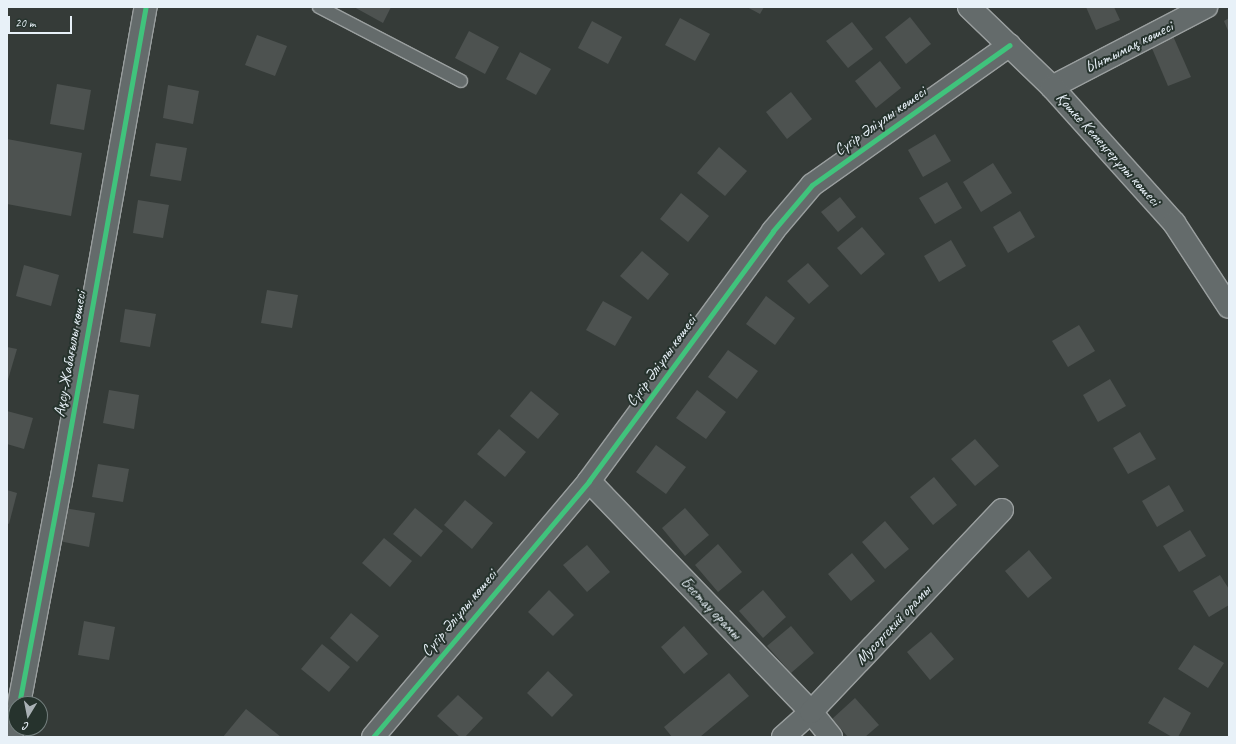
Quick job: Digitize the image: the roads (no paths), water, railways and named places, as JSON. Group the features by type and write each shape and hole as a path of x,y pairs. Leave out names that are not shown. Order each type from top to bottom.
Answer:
{"street":[{"name":"Ақсу-Жабағылы көшесі","path":"21,696 60,490 146,7"},
{"name":"Қошке Кемеңгерұлы көшесі","path":"969,7 1052,87 1174,223 1229,308"},
{"name":"Ынтымақ көшесі","path":"1052,87 1206,7"},
{"name":"Сүгір Әліұлы көшесі","path":"373,737 589,481 773,231 812,185 1010,45"},
{"name":"Бестау орамы","path":"589,481 811,712 831,737"},
{"name":"Мусоргский орамы","path":"783,737 811,712 1002,510"}],"lane":[{"path":"319,7 461,81"}]}
